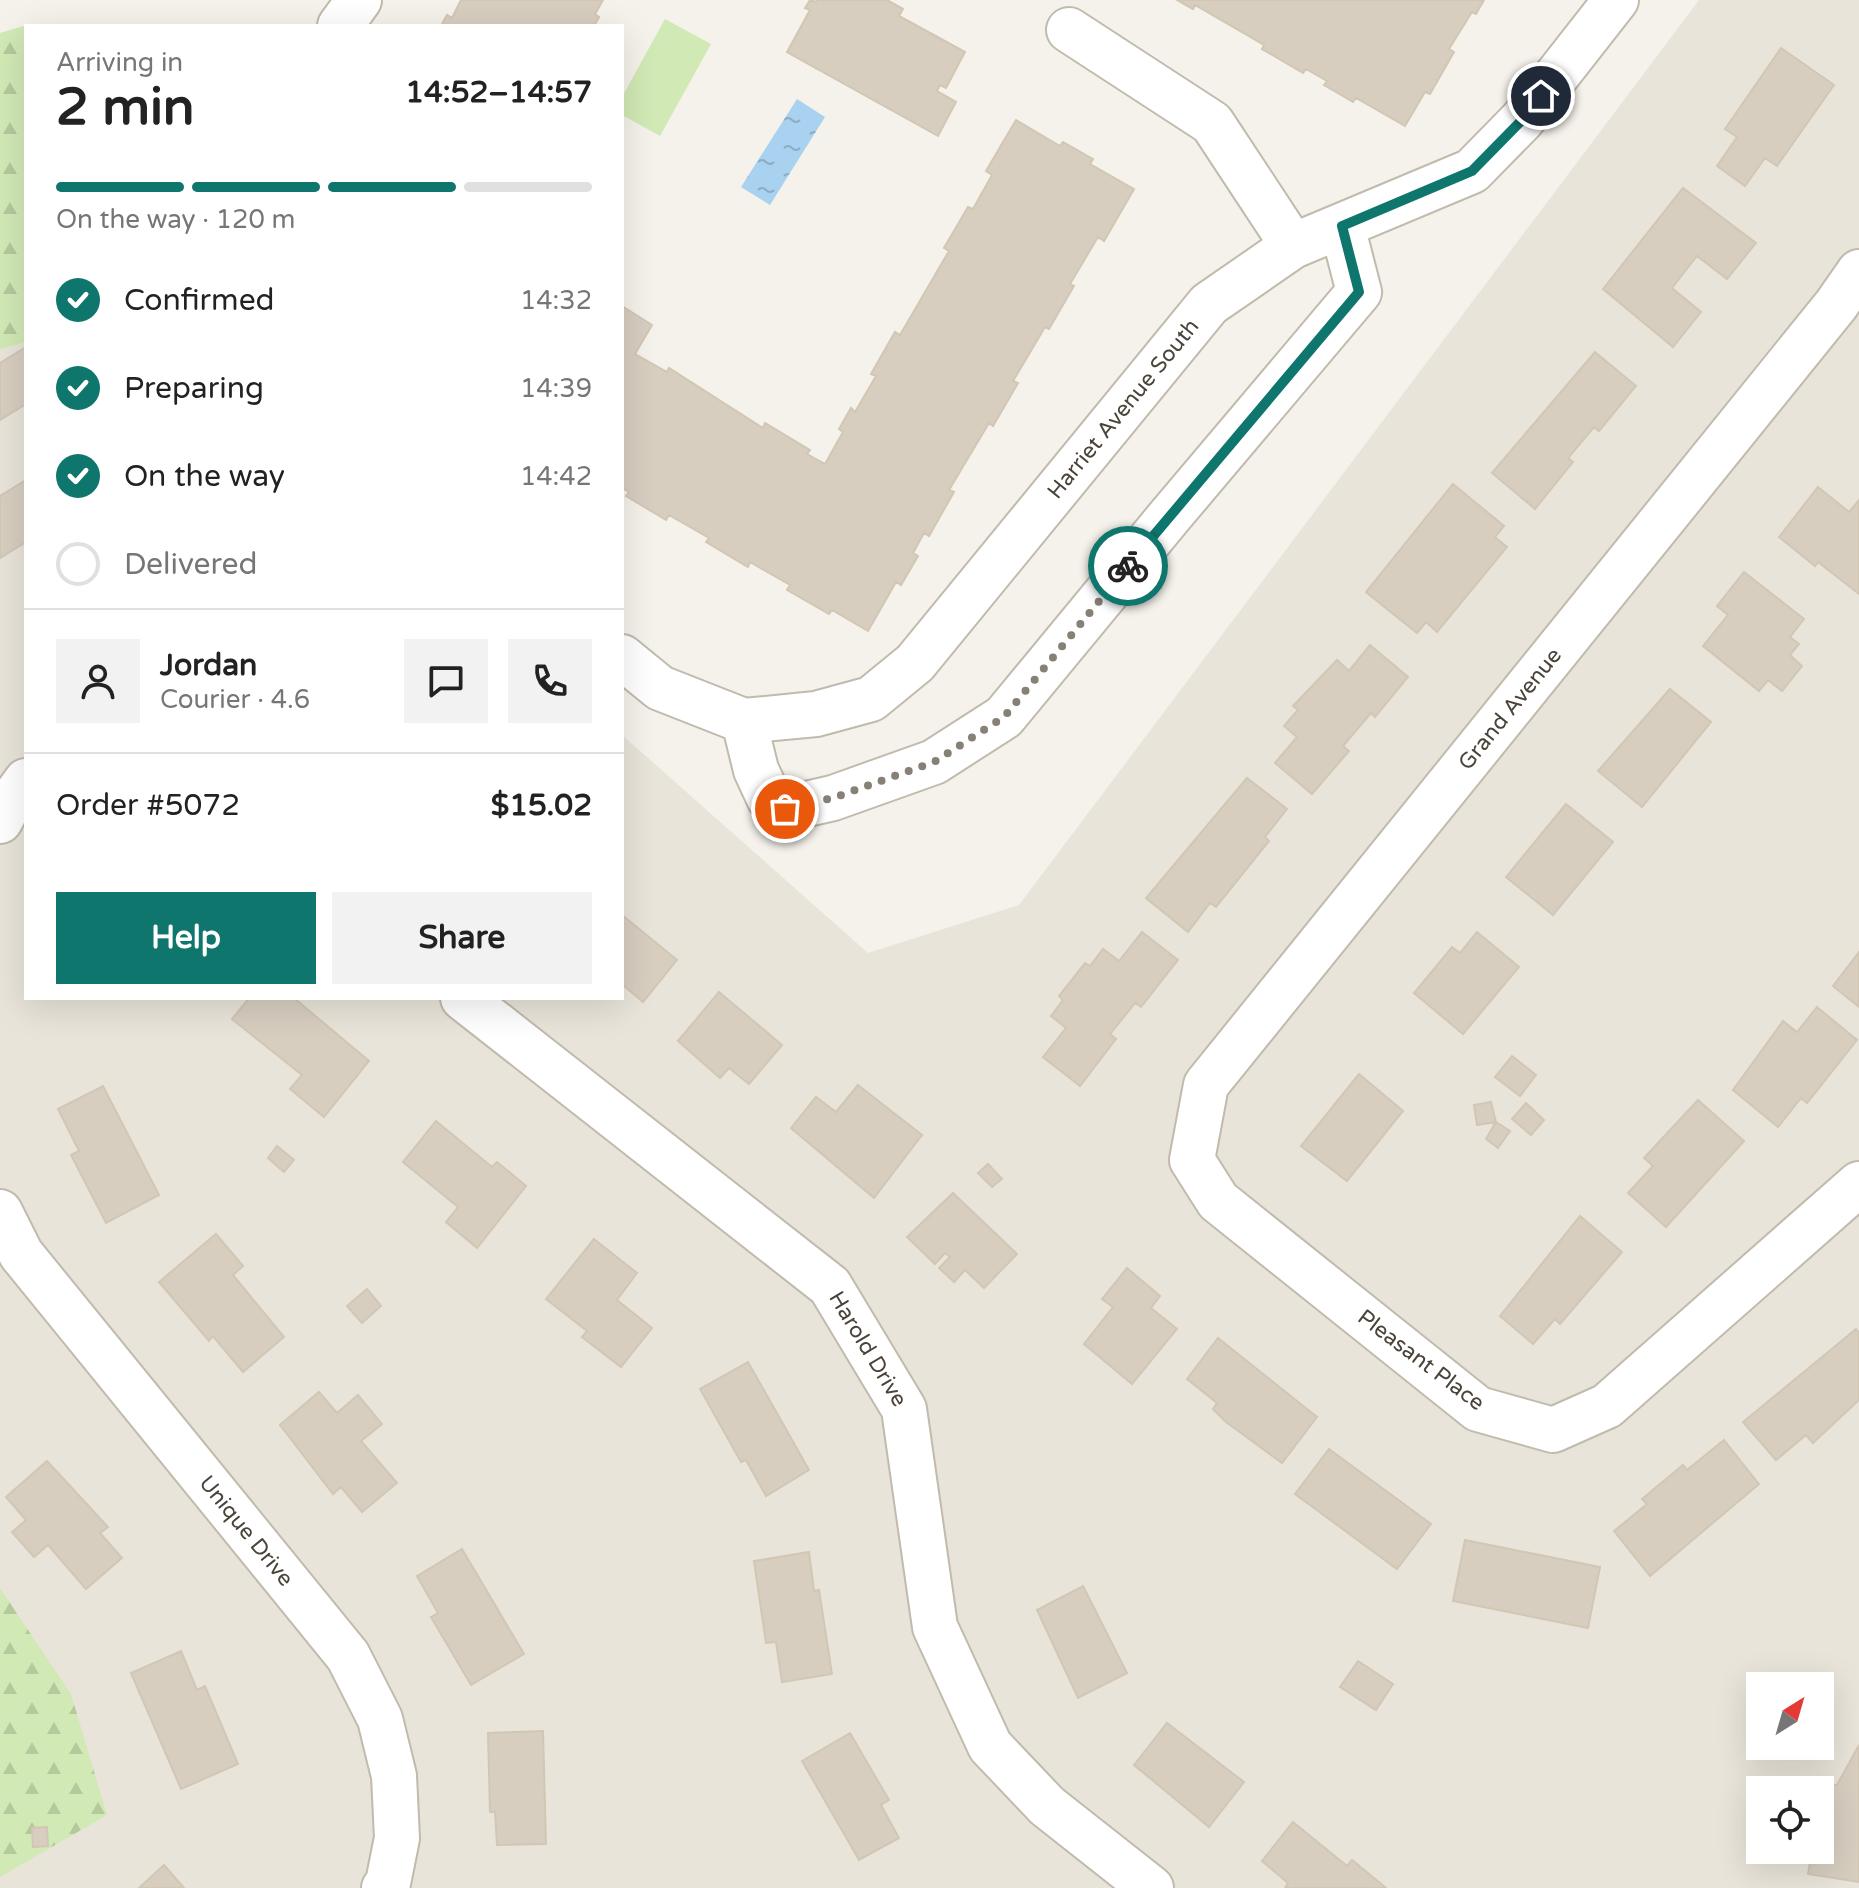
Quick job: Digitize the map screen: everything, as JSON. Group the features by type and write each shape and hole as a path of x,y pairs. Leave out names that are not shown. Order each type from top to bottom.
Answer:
{"street":[{"path":"341,24 359,0"},
{"name":"Harriet Avenue South","path":"624,659 660,688 744,721 816,714 871,699 915,663 1209,304 1293,246 1472,171 1522,120 1616,0"},
{"path":"1069,30 1212,123 1293,246"},
{"path":"744,721 756,770 769,798 785,809 833,798 934,762 1004,717 1359,292 1342,226"},
{"name":"Grand Avenue","path":"1192,1160 1206,1085 1851,300"},
{"path":"0,821 24,784"},
{"name":"Harold Drive","path":"466,1000 830,1286 904,1409 935,1627 990,1746 1047,1806 1151,1888"},
{"name":"Pleasant Place","path":"1192,1160 1218,1201 1478,1409 1553,1430 1607,1406 1859,1184"},
{"name":"Unique Drive","path":"0,1212 21,1254 348,1656 380,1719 394,1776 397,1838 388,1883 384,1888"}],"shaded area":[{"path":"1699,0 1859,0 1859,1888 0,1888 0,230 24,206 24,1000 624,1000 624,737 868,953 1019,905"}],"green space":[{"path":"665,19 711,44 660,136 624,116 624,93"},
{"path":"24,26 24,343 0,349 0,33"},
{"path":"0,1588 71,1694 107,1815 0,1877"}],"water":[{"path":"797,99 825,117 770,205 741,187"}],"building":[{"path":"461,0 603,0 595,14 599,17 595,24 442,24 447,15 452,18"},
{"path":"810,0 887,0 903,9 899,16 965,52 946,88 940,85 937,91 956,102 938,136 787,52 810,10 805,8"},
{"path":"1177,0 1484,0 1476,14 1472,12 1449,49 1454,52 1430,94 1425,92 1405,126 1356,98 1353,102 1324,85 1327,81 1306,69 1303,73 1262,49 1264,45 1195,5 1193,9"},
{"path":"1781,48 1834,85 1777,166 1765,158 1745,186 1717,166 1737,137 1725,129"},
{"path":"1016,120 1060,146 1063,142 1093,159 1090,164 1134,189 1104,241 1098,237 1070,284 1074,286 1049,329 1045,327 1013,381 1018,383 993,426 989,423 949,490 954,492 929,536 924,533 913,553 918,556 901,585 896,582 868,631 832,610 829,614 787,590 790,585 750,562 748,567 706,542 709,538 669,515 666,520 626,496 629,492 624,489 624,307 652,325 635,354 667,372 669,368 763,428 765,423 810,450 807,454 825,464 843,432 839,429 851,408 855,412 876,376 871,374 895,332 900,335 949,251 944,248 968,207 973,209 992,175 986,171"},
{"path":"1683,188 1756,243 1727,279 1697,256 1672,288 1701,312 1673,347 1603,289"},
{"path":"24,348 24,405 0,420 0,363"},
{"path":"1595,352 1636,386 1599,431 1594,427 1568,458 1573,462 1535,509 1492,473"},
{"path":"24,481 24,543 0,558 0,496"},
{"path":"1453,484 1504,526 1495,537 1507,547 1437,632 1426,622 1417,633 1366,592"},
{"path":"1818,487 1849,512 1859,500 1859,594 1818,562 1815,566 1779,537"},
{"path":"1744,572 1804,619 1790,637 1799,644 1790,655 1802,666 1782,691 1768,680 1759,691 1703,646 1728,615 1717,606"},
{"path":"1370,645 1408,677 1375,717 1371,713 1343,746 1349,751 1312,794 1275,763 1297,737 1284,726 1298,710 1293,706 1337,660 1349,671"},
{"path":"1670,689 1711,722 1642,807 1598,771"},
{"path":"1247,778 1287,809 1265,837 1269,841 1216,907 1210,903 1188,932 1146,898"},
{"path":"1566,804 1613,842 1553,915 1506,877"},
{"path":"624,917 677,960 643,1002 624,986"},
{"path":"1142,932 1178,960 1141,1007 1135,1003 1110,1034 1116,1039 1080,1086 1043,1057 1066,1028 1051,1016 1063,1000 1059,996 1085,963 1090,966 1103,949 1119,961"},
{"path":"1477,932 1519,967 1463,1034 1414,993 1452,947 1460,953"},
{"path":"1859,952 1859,1007 1833,986"},
{"path":"719,992 782,1045 749,1084 729,1068 720,1078 678,1041"},
{"path":"247,1000 296,1000 369,1061 324,1117 290,1089 302,1075 232,1019"},
{"path":"1817,1007 1857,1040 1807,1103 1801,1098 1778,1127 1733,1090 1783,1021 1797,1032"},
{"path":"1512,1056 1536,1075 1520,1096 1495,1077"},
{"path":"1359,1074 1403,1111 1347,1181 1301,1146"},
{"path":"858,1085 922,1135 874,1198 791,1128 816,1097 836,1112"},
{"path":"103,1086 159,1195 106,1223 71,1155 79,1151 58,1109"},
{"path":"1698,1100 1744,1141 1666,1227 1628,1193 1653,1166 1644,1158"},
{"path":"1491,1102 1496,1122 1477,1125 1474,1105"},
{"path":"1526,1103 1544,1120 1531,1135 1512,1119"},
{"path":"436,1121 492,1167 497,1162 526,1186 477,1248 446,1222 458,1207 403,1162"},
{"path":"1496,1122 1510,1131 1498,1148 1486,1139"},
{"path":"277,1146 294,1160 284,1172 268,1158"},
{"path":"988,1164 1002,1179 992,1187 978,1173"},
{"path":"953,1193 1017,1254 984,1288 965,1270 954,1282 939,1268 950,1257 945,1253 935,1264 907,1237"},
{"path":"1580,1216 1622,1252 1560,1324 1555,1319 1533,1344 1500,1316"},
{"path":"216,1234 243,1266 233,1275 284,1337 243,1372 213,1336 209,1341 159,1282"},
{"path":"594,1239 637,1273 617,1300 652,1328 621,1367 582,1337 587,1331 546,1299"},
{"path":"1127,1268 1160,1296 1151,1308 1177,1329 1132,1384 1084,1344 1113,1307 1102,1299"},
{"path":"367,1289 381,1306 362,1323 347,1306"},
{"path":"1856,1329 1859,1333 1859,1400 1813,1443 1806,1435 1776,1460 1743,1422"},
{"path":"1218,1338 1317,1417 1282,1463 1226,1422 1213,1409 1217,1403 1187,1379"},
{"path":"748,1362 809,1470 766,1496 746,1460 741,1462 700,1389"},
{"path":"319,1392 337,1413 358,1395 382,1424 361,1441 397,1483 362,1512 341,1487 333,1494 280,1425"},
{"path":"1724,1440 1759,1484 1650,1576 1614,1531 1647,1504 1642,1499 1683,1465 1687,1470"},
{"path":"1329,1449 1431,1524 1397,1569 1295,1494"},
{"path":"47,1461 108,1527 100,1533 122,1558 86,1589 48,1545 34,1557 12,1532 26,1520 6,1497"},
{"path":"1465,1540 1600,1567 1588,1628 1453,1601"},
{"path":"462,1549 524,1654 471,1685 431,1617 438,1613 417,1576"},
{"path":"809,1552 814,1591 819,1590 832,1674 782,1682 776,1642 766,1643 754,1561"},
{"path":"1083,1586 1127,1673 1078,1698 1037,1610"},
{"path":"181,1651 197,1690 205,1686 238,1764 181,1789 131,1673"},
{"path":"1358,1661 1393,1684 1376,1710 1340,1687"},
{"path":"1167,1723 1244,1782 1209,1827 1134,1765"},
{"path":"543,1731 546,1844 497,1845 495,1812 490,1812 488,1733"},
{"path":"850,1733 889,1800 881,1805 899,1838 859,1860 802,1761"},
{"path":"1859,1745 1859,1882 1808,1874 1810,1864 1834,1864 1834,1785 1837,1785"},
{"path":"1293,1822 1347,1866 1352,1860 1386,1888 1285,1888 1288,1883 1262,1861"},
{"path":"47,1827 48,1846 33,1847 32,1828"},
{"path":"164,1865 184,1888 139,1888"}],"way so far":[{"path":"785,809 833,798 934,762 1004,717 1128,566"}],"route":[{"path":"1128,566 1359,292 1342,226 1472,171 1541,96"}]}
